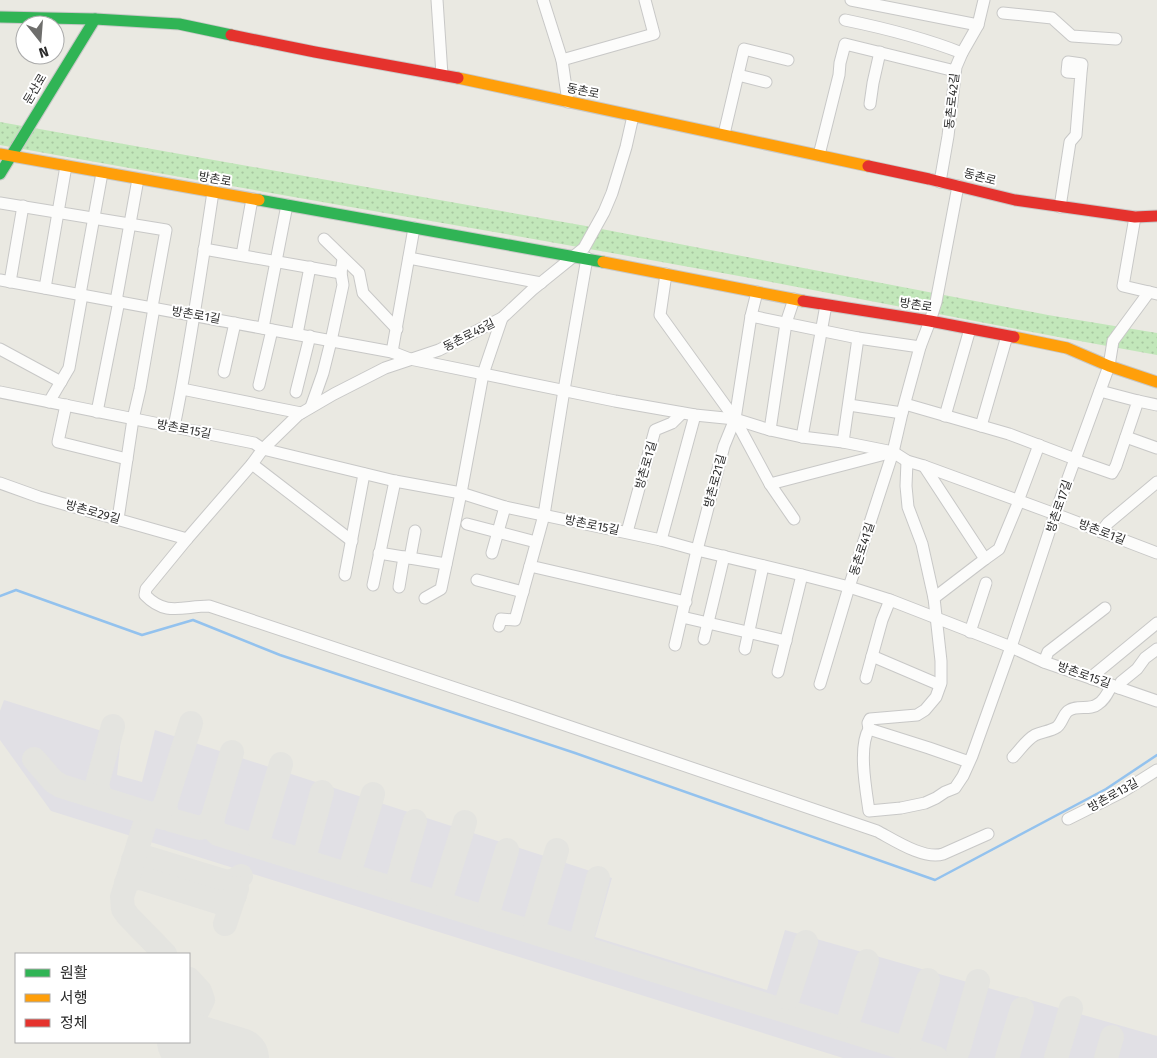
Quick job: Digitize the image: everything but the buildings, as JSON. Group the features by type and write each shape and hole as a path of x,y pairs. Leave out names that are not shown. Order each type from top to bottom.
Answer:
{"street":[{"path":"437,0 442,75"},
{"path":"543,0 562,60 568,102"},
{"path":"562,60 654,34 645,0"},
{"path":"851,0 907,5 978,26"},
{"name":"동촌로42길","path":"940,182 956,71 962,53 978,26 984,0"},
{"path":"1003,13 1052,18 1072,36 1116,39"},
{"name":"동촌로","path":"0,18 95,19 179,24 315,52 442,75 724,134 1015,200 1135,217 1157,216"},
{"name":"둔산로","path":"0,174 6,156 95,19"},
{"path":"845,20 899,33 962,53"},
{"path":"820,155 845,44 956,71"},
{"path":"724,134 744,49 788,60"},
{"path":"870,104 880,52"},
{"path":"1060,207 1070,142 1076,135 1081,73"},
{"path":"738,75 766,82"},
{"name":"동촌로45길","path":"633,116 626,147 604,212 584,248 502,318 439,350 385,368 306,410 263,449 187,539 146,590 145,595 153,603 168,609 208,606 865,827"},
{"name":"방촌로","path":"6,156 587,258 826,305 930,321 1007,336 1067,348 1109,366 1157,382"},
{"path":"45,288 66,166"},
{"path":"49,402 69,368 102,173"},
{"path":"97,412 138,179"},
{"name":"동촌로41길","path":"820,684 849,587 894,452 903,409 920,347 936,302 958,186"},
{"path":"174,427 182,389 213,192"},
{"path":"242,256 252,199"},
{"path":"0,202 166,230 140,389 133,419 118,519"},
{"path":"259,385 287,205"},
{"path":"5,281 23,206"},
{"path":"1135,217 1122,286 1153,293"},
{"path":"392,352 414,228"},
{"path":"324,239 359,273 363,293 397,329"},
{"path":"204,249 341,273"},
{"path":"409,258 541,283"},
{"path":"499,626 501,619 515,620 544,515 587,258"},
{"path":"182,389 306,410 323,373 331,341 343,285 341,273 343,259"},
{"path":"297,334 310,268"},
{"path":"666,274 660,315 735,419 770,484 794,519"},
{"name":"방촌로1길","path":"5,281 310,336 392,352 410,359 615,401 695,415 735,419 770,430 802,437 843,442 894,452 907,461 1056,514 1157,553"},
{"name":"방촌로21길","path":"675,645 724,446 735,419 751,316 757,292"},
{"name":"방촌로17길","path":"1011,647 1109,366 1114,340 1153,293"},
{"path":"770,430 786,323 794,299"},
{"path":"802,437 826,305"},
{"path":"751,316 858,338 920,347"},
{"path":"425,598 441,590 483,374 502,318"},
{"path":"224,372 235,323"},
{"path":"945,416 970,329"},
{"path":"296,392 310,336"},
{"path":"981,426 1007,336"},
{"path":"843,442 858,338"},
{"path":"0,349 61,382"},
{"path":"1100,391 1157,405"},
{"name":"방촌로15길","path":"0,392 254,443 263,449 364,474 461,493 505,507 627,532 802,574 890,600 1011,647 1044,662 1157,701"},
{"path":"849,405 903,409 945,416 1009,434 1112,473 1138,401"},
{"path":"66,405 58,442 127,459"},
{"name":"방촌로1길","path":"627,532 655,430 672,423 682,413"},
{"path":"661,540 695,415"},
{"path":"1126,437 1157,448"},
{"path":"934,598 999,549 1039,445"},
{"path":"770,484 894,452"},
{"path":"907,461 906,486 908,507 922,544 934,598 941,661 940,685 936,697 925,710 917,715 870,719 868,723 869,729 865,735 863,759 869,811 865,827 917,851 936,856 988,834"},
{"path":"252,464 352,540"},
{"path":"924,466 985,559"},
{"path":"345,576 364,474"},
{"path":"373,585 395,481"},
{"path":"1101,532 1108,523 1157,482"},
{"name":"방촌로29길","path":"0,483 39,497 187,539"},
{"path":"492,553 505,507"},
{"path":"467,524 536,542"},
{"path":"399,587 415,531"},
{"path":"379,553 446,564"},
{"path":"704,640 724,556"},
{"path":"530,566 686,602"},
{"path":"745,649 763,566"},
{"path":"778,672 802,574"},
{"path":"477,580 523,592"},
{"path":"970,632 986,582"},
{"path":"866,678 882,620 890,600"},
{"path":"1044,662 1048,652 1106,608"},
{"path":"682,616 786,641"},
{"path":"1092,679 1095,674 1157,623"},
{"path":"869,811 917,805 955,788 969,762 1011,647"},
{"path":"1013,758 1030,739 1059,725 1068,711 1074,708 1097,706 1115,687 1137,669 1145,658 1157,649"},
{"path":"872,656 940,685"},
{"path":"869,729 969,762"},
{"name":"방촌로13길","path":"1068,819 1122,792 1157,770"}],"shaded area":[{"path":"4,700 121,737 117,775 142,782 155,730 612,878 595,937 767,990 785,930 1157,1036 1157,1058 843,1058 51,811 0,740 0,711"}],"green space":[{"path":"0,122 586,226 1048,315 1157,333 1157,355 739,276 0,145"}],"waterway":[{"path":"0,596 16,590 142,635 193,620 280,655 575,753 935,880 1106,789 1157,755"}],"taxiway":[{"path":"164,953 128,916 123,909 122,897 145,823 165,805 191,723"},
{"path":"113,726 97,784 99,792 103,799 164,818"},
{"path":"165,805 167,815 171,820 200,828 208,824 212,820 232,752"},
{"path":"34,759 53,781 61,786 103,799"},
{"path":"259,838 281,764"},
{"path":"309,862 306,858 306,851 322,792"},
{"path":"351,867 373,794"},
{"path":"212,820 214,830 218,834 936,1058"},
{"path":"401,891 398,887 398,880 415,821"},
{"path":"442,895 465,822"},
{"path":"492,920 489,909 507,850"},
{"path":"535,924 557,850"},
{"path":"133,860 138,857 145,857 227,882 241,876"},
{"path":"126,883 133,879 141,878 221,903 230,900 235,895"},
{"path":"585,948 582,937 598,878"},
{"path":"225,924 237,888"},
{"path":"788,998 806,942"},
{"path":"850,1016 867,961"},
{"path":"190,980 200,991 203,1000 198,1010"},
{"path":"910,1037 928,980"},
{"path":"958,1051 978,981"},
{"path":"1056,1058 1071,1008"},
{"path":"1007,1058 1022,1009"},
{"path":"1106,1058 1112,1037"},
{"path":"180,1058 185,1043"},
{"path":"203,1058 228,1054"}],"runway":[{"path":"190,1043 239,1058"}],"traffic: fast":[{"path":"0,17 95,19 179,24 231,35"},
{"path":"0,174 95,19"},
{"path":"259,200 603,262"}],"traffic: slow":[{"path":"458,78 868,166"},
{"path":"0,154 259,200"},
{"path":"603,262 803,301"},
{"path":"1014,337 1067,348 1109,366 1157,382"}],"traffic: jam":[{"path":"231,35 458,78"},
{"path":"868,166 1015,200 1135,217 1157,216"},
{"path":"803,301 930,321 1014,337"}]}
